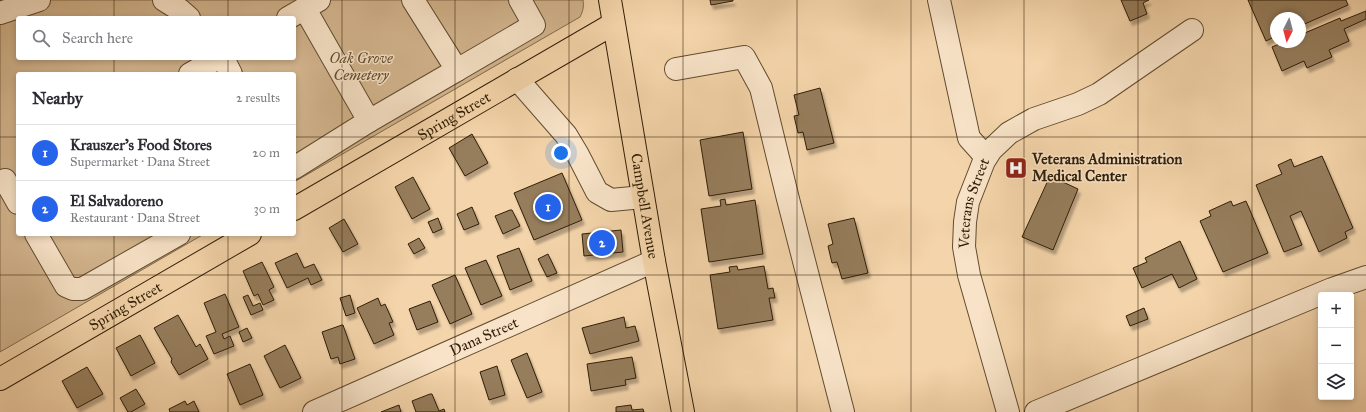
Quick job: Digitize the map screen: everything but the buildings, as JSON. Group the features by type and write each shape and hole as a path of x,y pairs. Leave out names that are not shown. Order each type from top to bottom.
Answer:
{"main road":[{"name":"Campbell Avenue","path":"610,0 654,261 683,412"},
{"name":"Spring Street","path":"296,207 613,24"},
{"name":"Spring Street","path":"0,379 247,236"}],"street":[{"path":"0,13 40,0"},
{"path":"164,0 187,16"},
{"path":"413,0 457,70"},
{"path":"296,167 369,121 534,25 520,0"},
{"name":"Veterans Street","path":"939,0 969,138 986,157 968,202 965,222 964,248 969,275 1008,412"},
{"path":"304,9 369,121"},
{"path":"986,157 1009,133 1034,119 1078,104 1098,94 1192,30"},
{"path":"676,69 744,57 761,88 843,412"},
{"path":"194,72 214,60"},
{"path":"224,60 231,72"},
{"path":"517,79 566,135 597,192 611,200 643,197"},
{"path":"6,176 16,198"},
{"path":"37,236 66,286 73,289 82,289 175,236"},
{"name":"Dana Street","path":"314,412 654,261"},
{"path":"1036,412 1332,289 1366,277"}],"green space":[{"name":"Oak Grove Cemetery","path":"0,0 583,0 583,9 580,17 296,181 296,72 16,72 16,236 201,236 0,352"}],"place":[{"name":"Veterans Administration Medical Center","path":"1016,168"},
{"name":"Krauszer's Food Stores","path":"548,207"},
{"name":"El Salvadoreno","path":"602,243"}]}
